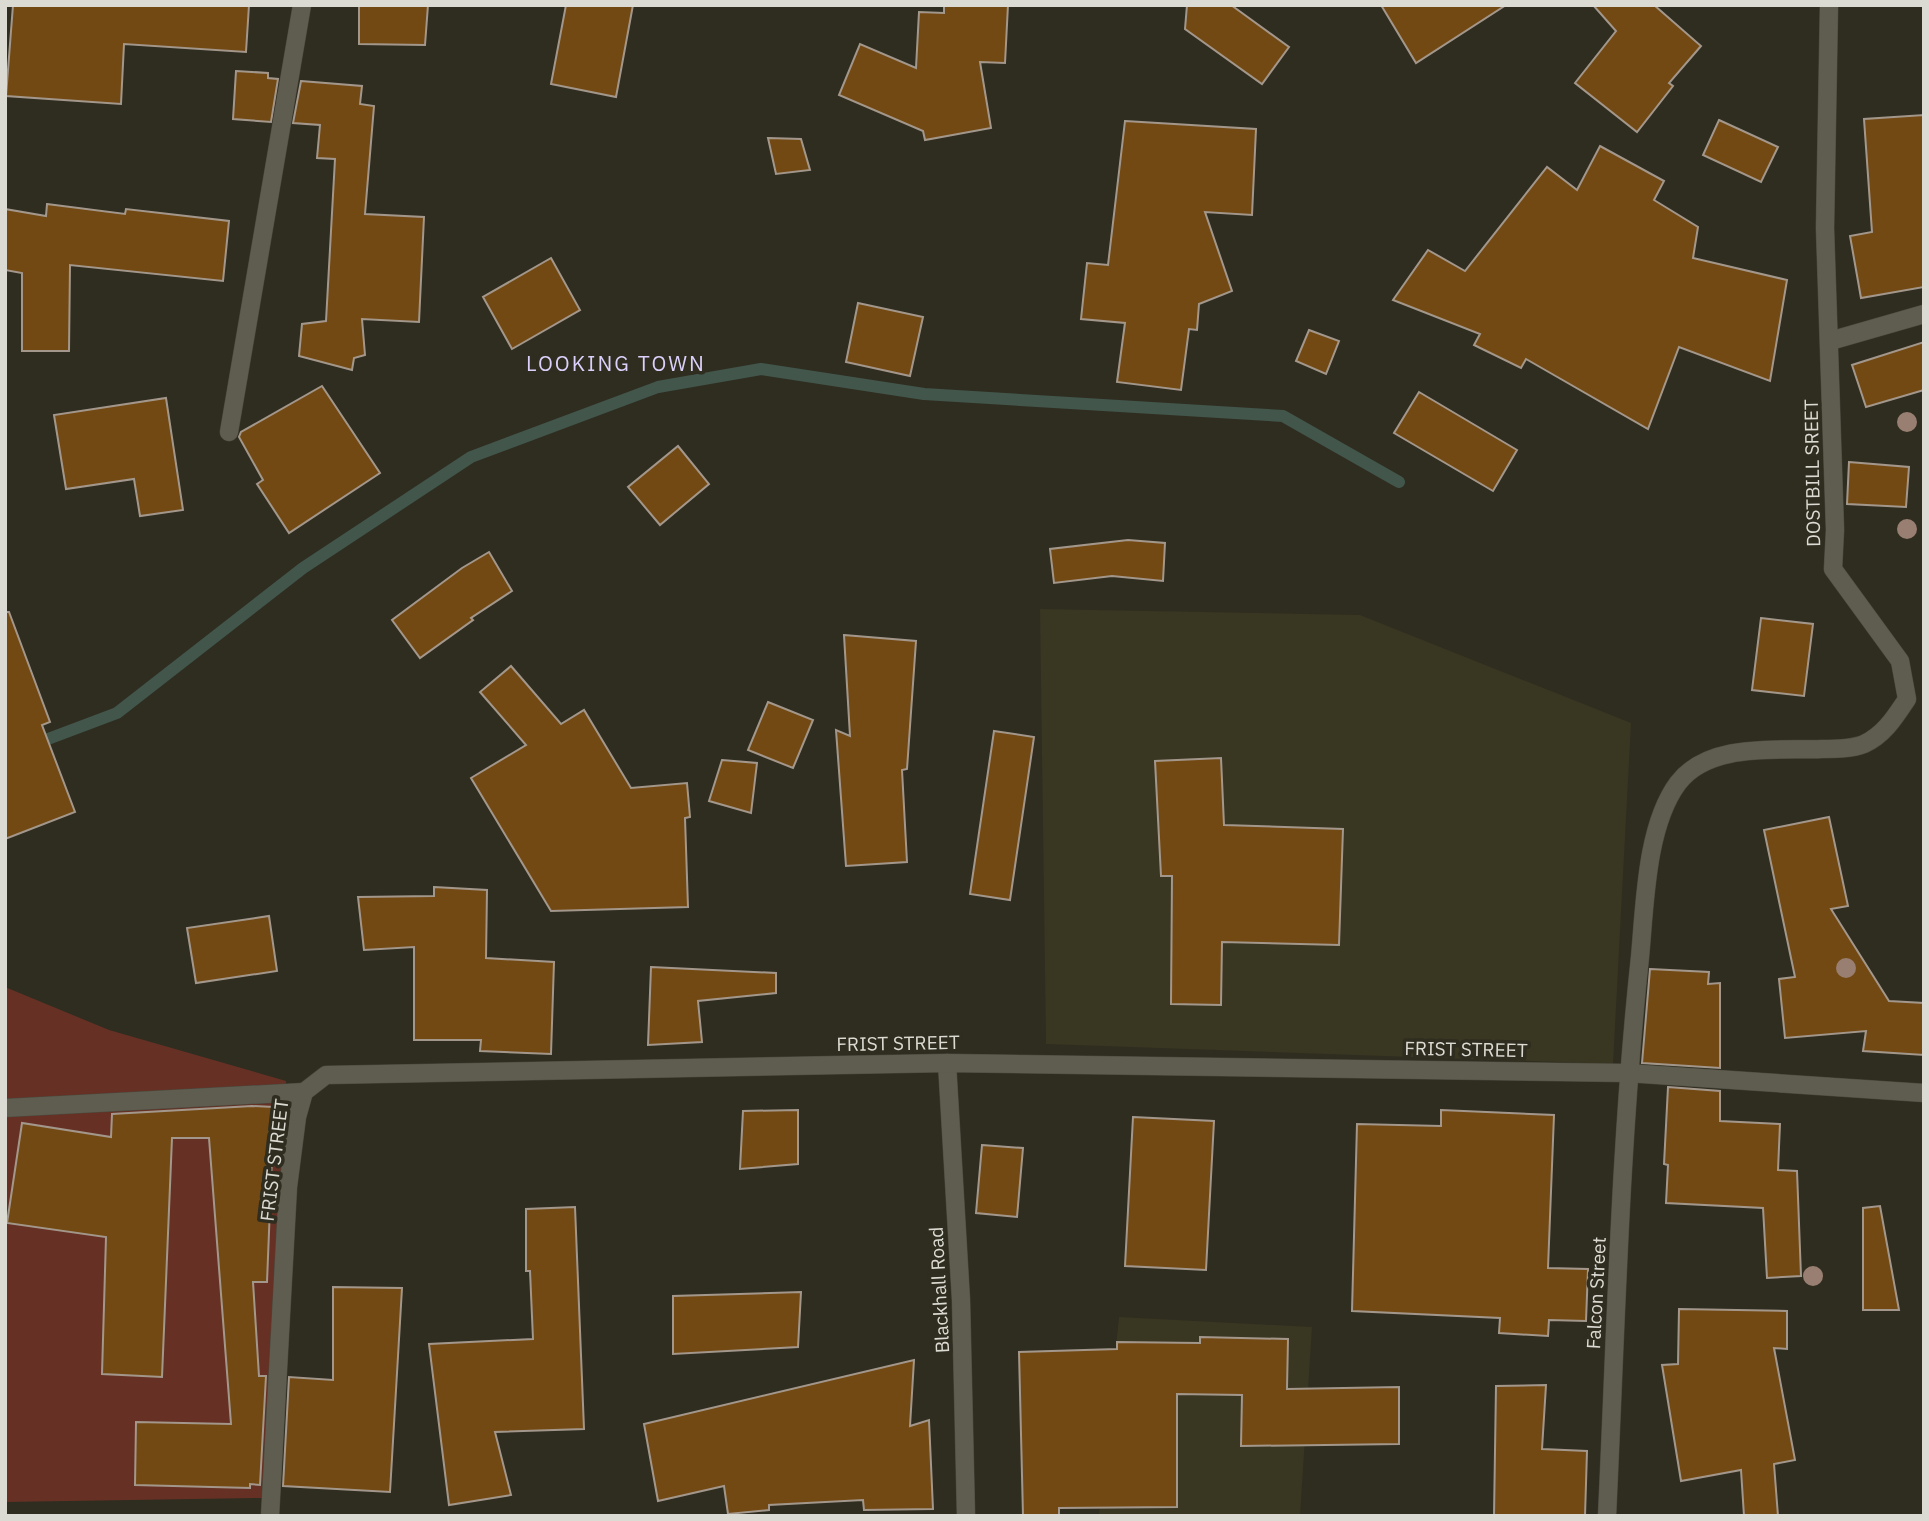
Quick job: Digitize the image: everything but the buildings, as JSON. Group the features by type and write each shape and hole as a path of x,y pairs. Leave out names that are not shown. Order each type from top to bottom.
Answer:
{"street":[{"path":"229,432 302,5"},
{"name":"DOSTBILL SREET","path":"1627,1073 1649,873 1659,820 1678,783 1697,765 1737,752 1839,749 1863,744 1889,727 1907,699 1900,661 1833,569 1835,530 1825,228 1829,5"},
{"path":"1830,341 1924,314"},
{"name":"FRIST STREET","path":"271,1516 288,1186 297,1117 304,1092 326,1075 947,1063 1627,1073 1924,1093"},
{"name":"Blackhall Road","path":"947,1063 961,1300 967,1516"},
{"name":"Falcon Street","path":"1607,1516 1627,1073"},
{"path":"5,1108 304,1092"}],"shaded area":[{"path":"1040,609 1360,615 1631,723 1613,1064 1046,1044"},
{"path":"5,987 109,1030 286,1081 262,1498 5,1502"},
{"path":"1119,1317 1312,1327 1300,1516 1099,1516"}],"waterway":[{"path":"32,745 117,713 303,568 471,457 658,387 761,369 924,394 1283,416 1399,482"}],"district":[{"name":"LOOKING TOWN","path":"616,363"}]}
